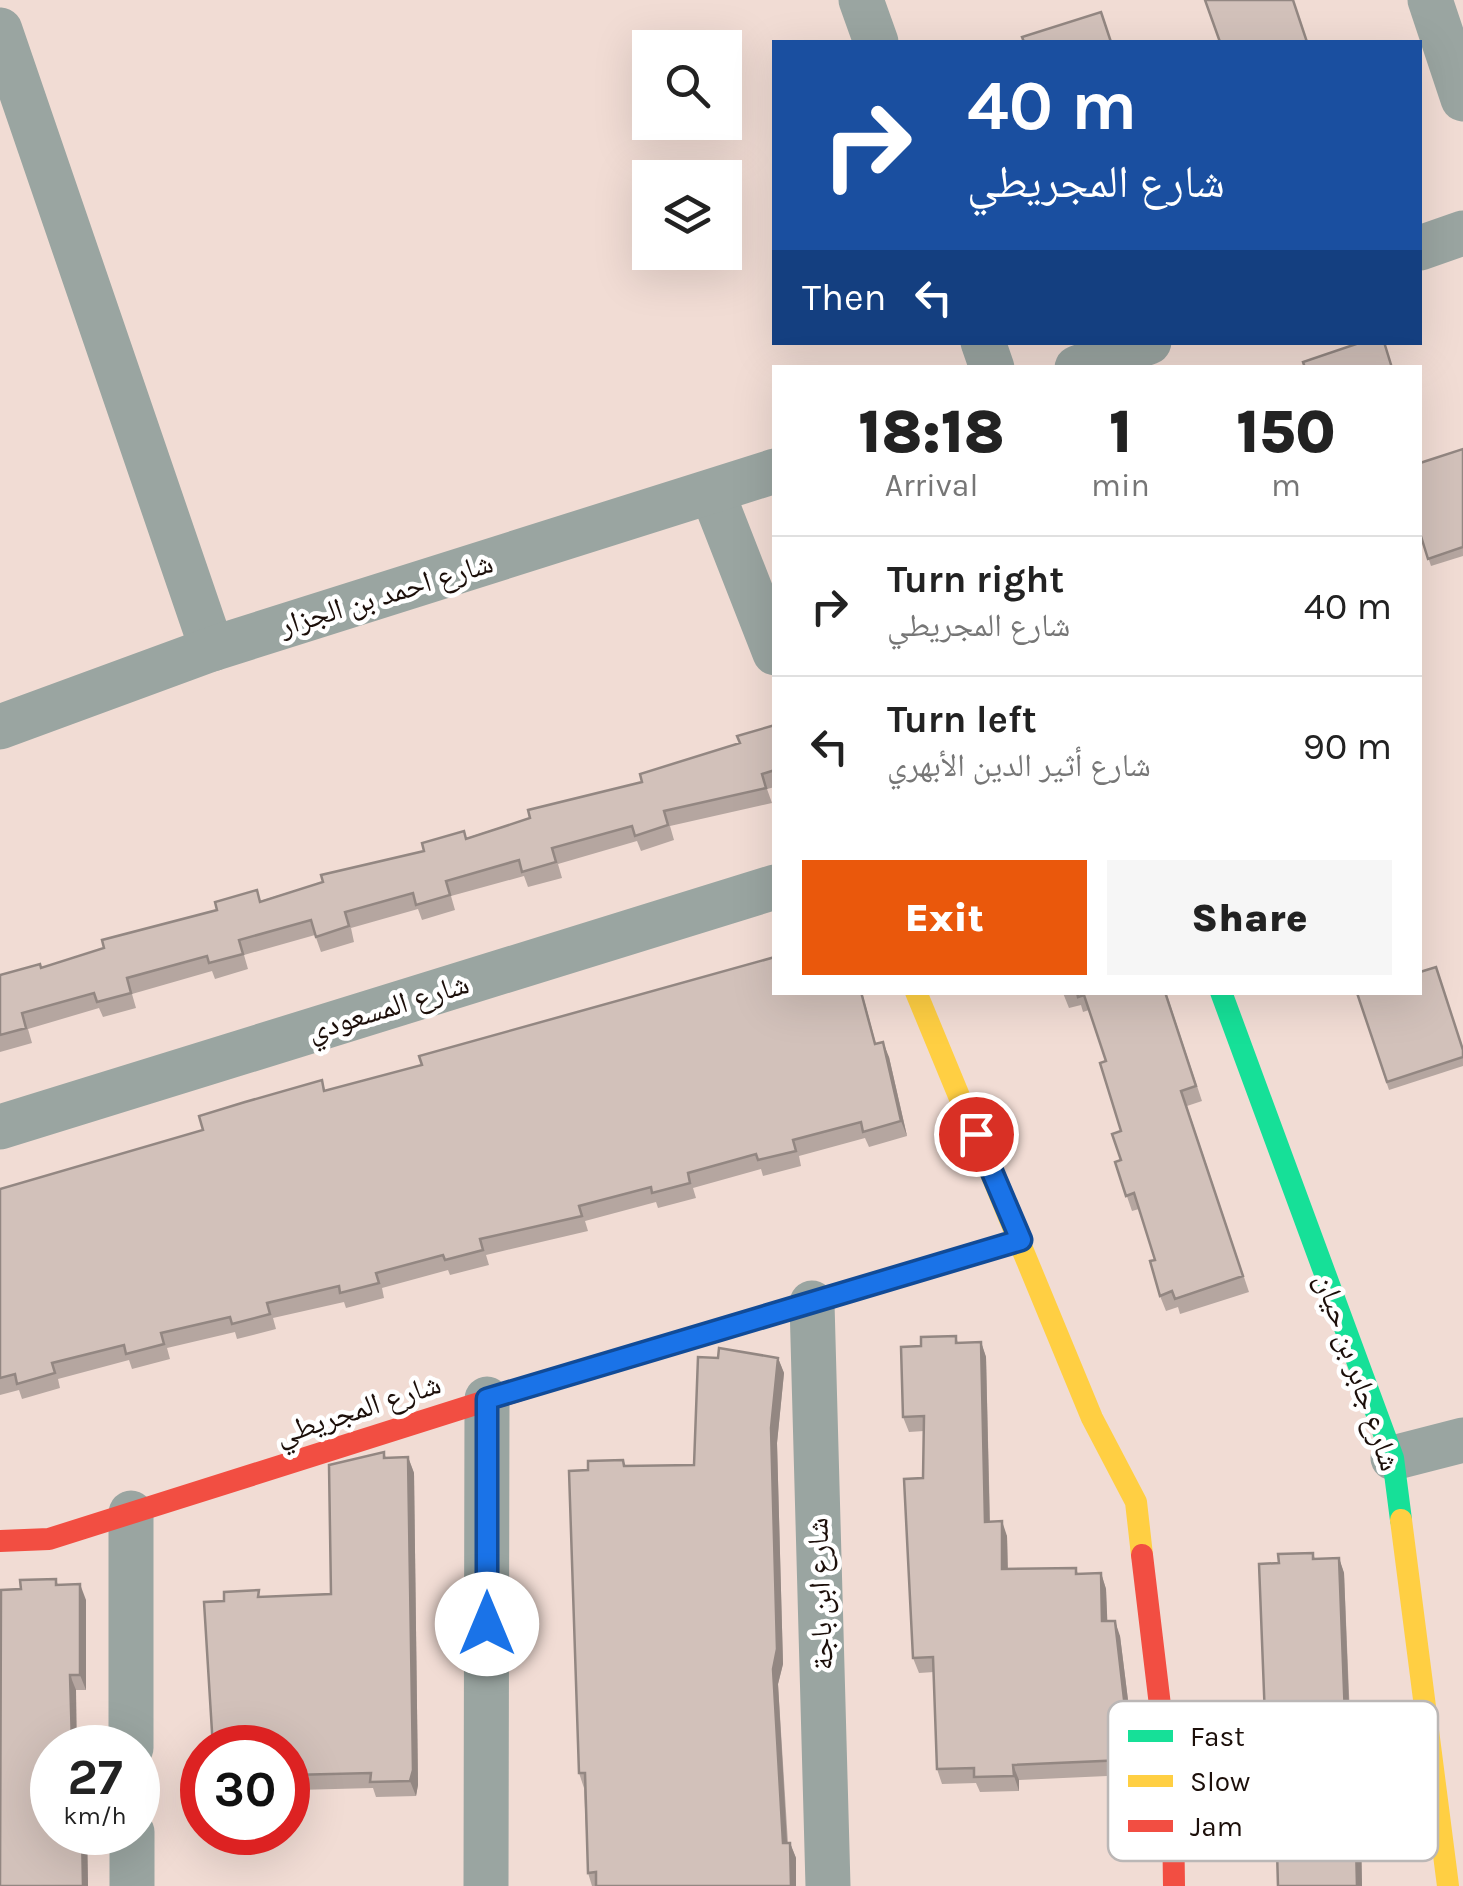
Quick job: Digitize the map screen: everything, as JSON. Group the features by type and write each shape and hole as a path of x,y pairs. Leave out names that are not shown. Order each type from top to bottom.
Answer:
{"street":[{"path":"861,0 875,40"},
{"path":"1430,0 1463,99"},
{"path":"0,30 212,649"},
{"path":"1422,247 1463,234"},
{"path":"1086,365 1141,345"},
{"name":"شارع احمد بن الجزار","path":"0,727 212,649 772,472"},
{"path":"712,492 772,645"},
{"name":"شارع المسعودي","path":"0,1127 772,887"},
{"path":"917,995 1092,1418 1136,1502 1160,1701"},
{"name":"شارع جابر بن حيان","path":"1222,995 1393,1458 1424,1701"},
{"name":"شارع المجريطي","path":"0,1540 49,1539 487,1399 1021,1240"},
{"name":"شارع ابن باجة","path":"812,1302 828,1886"},
{"path":"486,1886 487,1399"},
{"path":"1393,1458 1463,1440"},
{"path":"130,1513 132,1725"},
{"name":"شارع جابر بن حيان","path":"1438,1808 1448,1886"},
{"path":"132,1855 132,1886"},
{"path":"1174,1861 1174,1886"}],"building":[{"path":"1205,0 1293,0 1306,40 1219,40"},
{"path":"1101,12 1110,40 1023,40 1022,37"},
{"path":"1353,345 1385,345 1391,365 1304,365 1303,362"},
{"path":"1463,449 1463,547 1428,559 1422,540 1422,462"},
{"path":"772,726 772,771 762,774 766,788 664,811 668,825 635,836 632,826 552,848 556,862 522,872 519,860 446,881 450,895 416,905 413,893 345,912 349,926 316,937 311,920 239,940 243,954 209,963 207,956 127,978 131,993 97,1002 94,993 22,1013 26,1028 0,1035 0,975 40,964 41,968 104,948 102,940 217,910 215,902 257,890 260,902 323,882 321,875 424,851 422,843 464,831 466,839 530,818 528,810 642,782 640,774 740,743 737,736"},
{"path":"772,958 772,995 862,995 875,1044 883,1042 901,1121 863,1132 861,1122 793,1140 796,1151 758,1160 756,1154 688,1173 690,1183 652,1193 651,1187 579,1206 582,1216 480,1239 483,1250 445,1260 443,1255 376,1273 379,1283 340,1293 339,1286 267,1303 270,1314 232,1324 230,1317 161,1333 164,1344 126,1354 124,1345 52,1363 55,1373 17,1384 15,1374 0,1378 0,1189 203,1130 199,1116 245,1102 322,1080 324,1091 422,1065 419,1056"},
{"path":"1436,967 1463,1057 1387,1082 1358,995 1422,995 1422,971"},
{"path":"1084,995 1166,995 1196,1086 1181,1091 1243,1276 1175,1299 1172,1291 1160,1296 1150,1261 1155,1260 1134,1193 1126,1196 1115,1162 1121,1160 1112,1134 1121,1131 1100,1063 1106,1061"},
{"path":"956,1336 956,1343 981,1342 985,1522 1002,1521 1002,1569 1076,1568 1076,1574 1101,1573 1102,1621 1115,1621 1124,1701 1108,1701 1108,1761 1013,1765 1014,1776 974,1777 974,1768 937,1769 933,1657 913,1658 904,1479 923,1478 924,1416 903,1417 901,1347 921,1346 921,1337"},
{"path":"719,1348 778,1358 771,1428 777,1649 773,1669 783,1843 790,1843 791,1886 596,1886 596,1872 588,1873 585,1773 579,1773 569,1471 588,1470 588,1461 623,1460 624,1466 694,1465 698,1357 718,1358"},
{"path":"384,1452 384,1458 408,1457 413,1770 410,1781 370,1782 371,1773 310,1775 310,1725 212,1725 204,1602 224,1601 224,1592 259,1590 258,1597 331,1594 329,1465"},
{"path":"1313,1553 1313,1559 1339,1558 1344,1701 1264,1701 1259,1564 1279,1563 1278,1554"},
{"path":"56,1579 56,1585 80,1584 80,1675 70,1675 71,1725 30,1725 30,1855 82,1855 83,1886 0,1886 1,1590 21,1589 20,1580"},
{"path":"1277,1861 1356,1861 1357,1886 1278,1886"}],"traffic: fast":[{"path":"1222,995 1393,1458 1401,1520"},
{"path":"568,1375 1021,1240"}],"traffic: slow":[{"path":"917,995 1092,1418 1136,1502 1142,1555"},
{"path":"1401,1520 1424,1701"},
{"path":"1438,1808 1448,1886"}],"traffic: jam":[{"path":"0,1541 49,1539 568,1375"},
{"path":"1142,1555 1159,1701"},
{"path":"1174,1861 1174,1886"}],"route":[{"path":"487,1624 487,1399 1021,1240 976,1134"}]}
